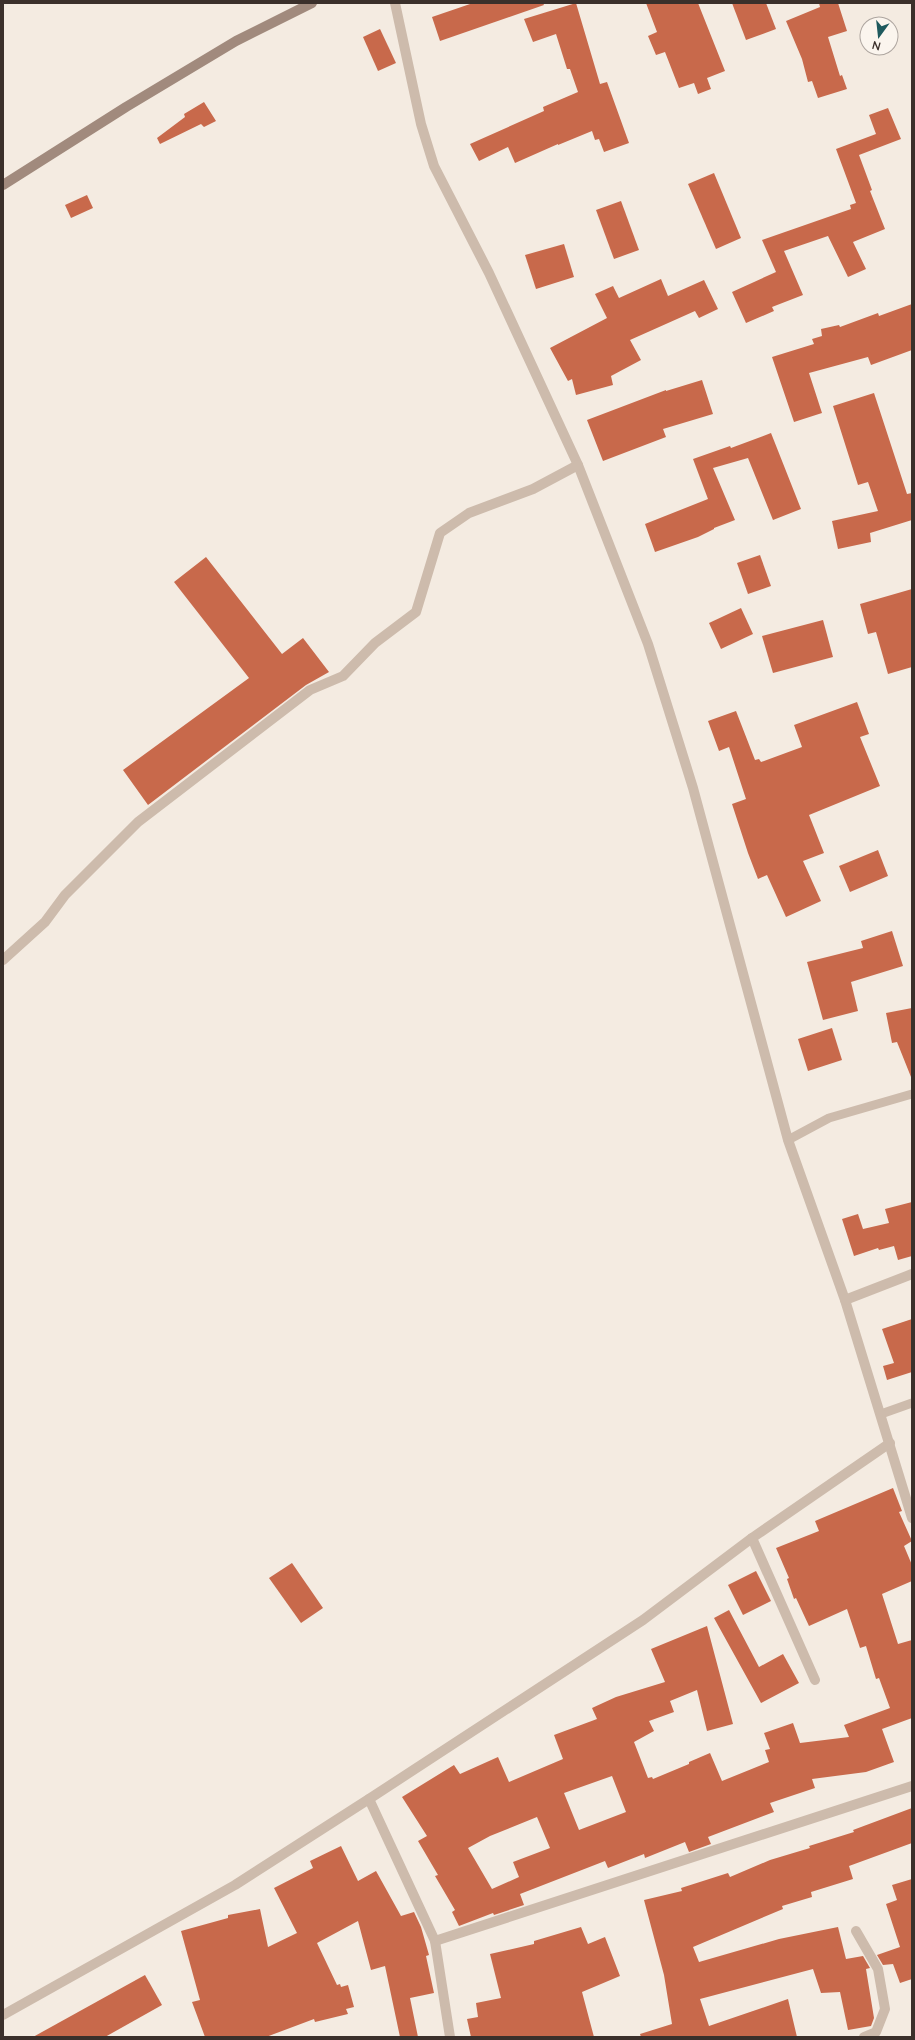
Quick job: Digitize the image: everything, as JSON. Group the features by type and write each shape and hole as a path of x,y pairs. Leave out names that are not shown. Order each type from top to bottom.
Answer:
{"main road":[{"path":"3,185 120,111 236,41 312,3"}],"street":[{"path":"396,3 421,124 434,166 489,273 578,465 648,644 693,788 788,1140 845,1300 912,1518"},
{"path":"3,960 45,922 65,895 138,822 310,690 343,676 375,644 416,612 440,533 469,513 533,489 578,465"},
{"path":"845,1300 912,1274"},
{"path":"3,2014 235,1884 369,1799 643,1620 752,1538 890,1443"},
{"path":"752,1538 815,1680"},
{"path":"434,1941 912,1786"},
{"path":"369,1799 434,1941 450,2037"},
{"path":"856,1931 878,1969 885,2009 876,2032 864,2037"}],"lane":[{"path":"788,1140 829,1118 912,1094"},
{"path":"881,1414 912,1403"}],"building":[{"path":"473,3 543,3 544,5 440,41 432,17"},
{"path":"576,3 600,84 607,82 629,143 604,152 599,139 595,140 592,131 515,163 508,147 479,161 470,144 544,111 543,107 578,92 570,69 567,69 556,34 533,42 524,19"},
{"path":"646,3 698,3 725,71 707,78 711,89 698,94 694,83 679,88 665,52 656,55 648,36 657,32"},
{"path":"732,3 766,3 776,29 746,40"},
{"path":"819,3 838,3 847,31 828,37 840,76 842,75 847,89 818,98 812,81 808,82 802,59 786,21 820,7"},
{"path":"380,29 396,63 378,71 363,37"},
{"path":"204,102 216,121 204,127 201,124 160,144 157,138 185,117 184,114"},
{"path":"888,108 901,139 859,155 872,190 870,191 885,229 853,242 866,269 848,277 828,236 784,251 803,295 772,307 774,311 746,323 732,292 776,272 762,240 851,209 850,205 856,203 836,149 876,134 869,115"},
{"path":"714,173 741,238 716,249 688,184"},
{"path":"87,195 93,208 71,218 65,205"},
{"path":"621,201 639,250 614,259 596,210"},
{"path":"564,244 574,277 536,289 525,255"},
{"path":"661,279 668,296 704,280 718,309 699,318 695,311 630,340 641,360 611,376 613,385 576,395 572,379 568,381 550,348 607,318 595,294 613,286 619,298"},
{"path":"912,304 912,350 871,365 868,357 809,373 822,413 794,422 772,357 814,344 812,339 822,336 821,329 839,325 840,327 878,313 879,316"},
{"path":"702,380 713,414 663,429 666,437 603,461 587,420 666,390"},
{"path":"874,393 907,494 912,493 912,520 870,533 871,542 838,549 832,521 878,511 868,482 858,485 833,406"},
{"path":"771,433 801,509 773,520 748,458 713,468 735,520 714,528 698,537 655,552 645,524 708,499 693,459 730,446 731,448"},
{"path":"760,555 771,586 748,594 737,563"},
{"path":"206,557 282,654 303,638 329,672 306,685 148,805 123,770 249,678 174,582"},
{"path":"912,589 912,667 888,674 876,632 868,634 860,604"},
{"path":"741,608 753,634 721,649 709,623"},
{"path":"823,620 833,657 773,673 762,636"},
{"path":"857,702 869,734 860,737 880,786 809,815 824,853 803,861 821,901 786,917 767,875 758,879 732,804 746,799 729,747 719,751 708,721 736,711 755,760 759,759 761,762 802,747 794,725"},
{"path":"878,850 888,876 850,892 839,866"},
{"path":"892,931 903,966 851,982 858,1011 823,1020 807,962 863,948 861,941"},
{"path":"912,1008 911,1077 897,1042 892,1043 886,1013"},
{"path":"832,1028 842,1060 808,1071 798,1039"},
{"path":"912,1202 912,1256 898,1260 894,1246 879,1250 878,1248 854,1256 842,1219 858,1214 863,1229 889,1223 885,1209"},
{"path":"912,1319 912,1372 887,1380 883,1366 894,1363 882,1329"},
{"path":"893,1488 902,1511 899,1512 912,1541 904,1546 912,1565 912,1581 882,1594 898,1644 912,1640 912,1718 882,1729 894,1762 866,1772 812,1779 815,1788 770,1803 774,1812 708,1837 711,1844 689,1852 685,1842 645,1858 644,1854 608,1868 605,1861 520,1894 524,1905 494,1915 493,1913 459,1926 452,1912 455,1910 435,1876 438,1875 418,1841 427,1836 402,1797 454,1765 460,1774 498,1757 509,1782 563,1759 554,1735 597,1719 592,1708 616,1697 665,1682 651,1649 707,1626 733,1724 707,1731 697,1690 670,1701 674,1712 649,1721 654,1731 634,1742 648,1778 652,1777 653,1779 689,1764 689,1762 710,1753 722,1781 769,1762 765,1750 770,1749 764,1733 793,1723 800,1743 849,1737 844,1725 890,1708 879,1678 876,1679 866,1646 860,1648 847,1609 809,1626 796,1598 794,1599 787,1579 789,1578 776,1548 819,1531 815,1521","holes":["612,1776 626,1812 579,1830 564,1793","537,1817 550,1848 513,1862 519,1877 492,1889 468,1848 490,1836"]},
{"path":"292,1563 323,1608 301,1623 269,1578"},
{"path":"756,1571 771,1601 743,1615 728,1585"},
{"path":"729,1610 759,1667 783,1654 799,1683 761,1703 714,1618"},
{"path":"912,1808 912,1843 849,1866 853,1879 811,1892 812,1897 782,1906 783,1909 693,1947 699,1962 779,1939 838,1927 846,1959 863,1956 870,1968 866,1969 874,2018 871,2026 848,2030 840,1992 821,1993 813,1969 700,1999 709,2026 788,1999 797,2037 641,2037 640,2034 672,2024 664,1975 644,1900 682,1891 681,1888 728,1873 730,1877 770,1860 810,1848 809,1846 854,1832 853,1830"},
{"path":"341,1846 358,1881 376,1871 401,1916 414,1912 421,1927 429,1955 426,1956 434,1993 410,1998 418,2037 400,2037 385,1966 371,1970 358,1921 317,1943 337,1985 340,1984 341,1987 348,1985 354,2007 346,2009 348,2014 315,2022 314,2019 266,2037 205,2037 192,2002 200,2000 181,1931 228,1918 228,1915 260,1909 268,1947 297,1933 274,1888 313,1868 310,1861"},
{"path":"912,1879 912,1979 900,1983 893,1964 883,1965 877,1955 900,1947 886,1904 897,1900 892,1885"},
{"path":"581,1927 588,1944 605,1937 620,1976 582,1992 594,2037 471,2037 467,2019 478,2017 476,2003 501,1998 490,1954 534,1944 534,1941"},
{"path":"145,1975 162,2005 105,2037 33,2037"}]}
